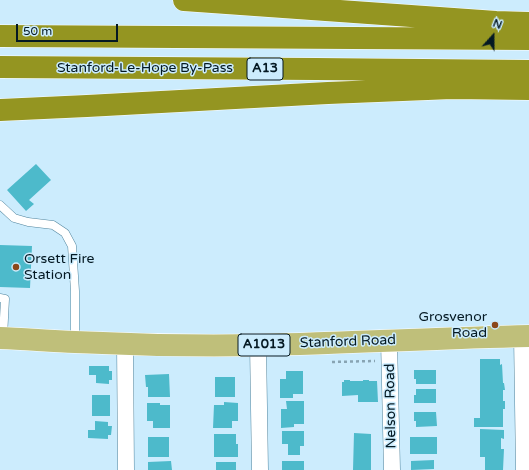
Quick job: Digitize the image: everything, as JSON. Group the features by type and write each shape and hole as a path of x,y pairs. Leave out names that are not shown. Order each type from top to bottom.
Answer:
{"highway":[{"path":"184,0 529,23"},
{"name":"A13","path":"0,36 529,39"},
{"name":"Stanford-Le-Hope By-Pass","path":"0,67 529,71"},
{"path":"0,110 452,88 529,89"}],"main road":[{"name":"Stanford Road","path":"2,338 125,344 258,345 526,336"}],"street":[{"path":"524,470 526,336"},
{"name":"Nelson Road","path":"389,341 392,470"},
{"path":"125,344 126,470"},
{"path":"258,345 260,470"}],"lane":[{"path":"0,205 14,218 28,222 53,225 65,233 72,246 76,291 76,342"},
{"path":"0,298 5,299 2,338"}],"building":[{"path":"36,164 51,180 29,200 34,204 26,211 7,190"},
{"name":"Orsett Fire Station","path":"0,245 32,246 30,288 0,287"},
{"path":"480,359 500,359 500,365 502,364 505,390 503,390 505,409 503,409 503,427 474,427 474,418 480,418"},
{"path":"89,366 109,366 109,371 112,371 112,380 109,380 109,384 96,383 96,375 89,375"},
{"path":"414,370 436,370 436,384 416,384 416,379 414,379"},
{"path":"286,371 303,371 303,394 293,394 293,398 280,398 280,379 286,379"},
{"path":"169,374 170,397 148,397 148,387 146,387 145,375"},
{"path":"215,377 235,377 235,397 215,397"},
{"path":"344,380 377,381 378,402 358,402 358,395 342,396 342,382 344,382"},
{"path":"416,389 436,389 436,403 414,403"},
{"path":"92,395 110,395 110,416 92,416"},
{"path":"286,401 304,401 304,424 294,424 294,427 281,428 281,409 287,409"},
{"path":"224,402 238,403 238,421 232,421 232,428 213,428 214,405 224,405"},
{"path":"147,403 170,405 170,428 153,428 153,421 147,421"},
{"path":"414,412 436,412 437,426 416,427"},
{"path":"95,421 108,422 108,426 112,426 111,435 108,435 108,439 88,438 88,430 95,430"},
{"path":"480,429 504,430 504,439 501,438 501,449 504,449 503,470 485,470 485,457 480,457"},
{"path":"282,431 304,431 304,446 300,446 300,455 288,455 288,444 282,444"},
{"path":"354,433 371,434 371,470 353,470"},
{"path":"214,434 236,434 238,457 214,457"},
{"path":"148,437 169,437 169,457 148,457"},
{"path":"410,437 437,437 437,454 410,454"},
{"path":"434,460 434,469 411,470 411,461"},
{"path":"171,461 172,470 148,470 148,462"},
{"path":"282,461 304,461 304,470 282,470"},
{"path":"216,462 236,462 236,470 216,470"}],"place":[{"name":"Orsett Fire Station","path":"16,267"},
{"name":"Grosvenor Road","path":"495,325"}]}
